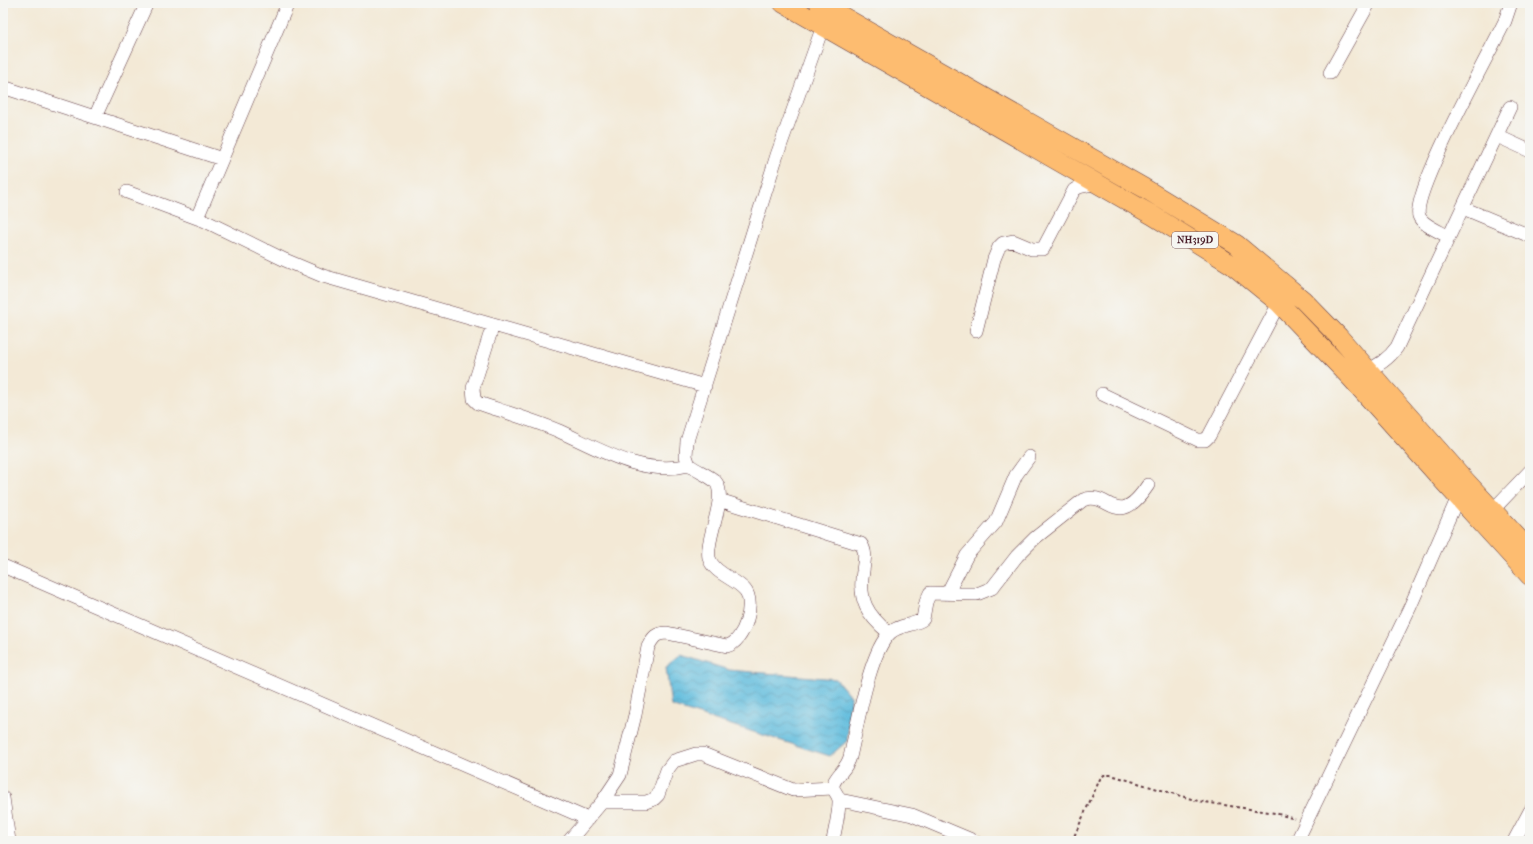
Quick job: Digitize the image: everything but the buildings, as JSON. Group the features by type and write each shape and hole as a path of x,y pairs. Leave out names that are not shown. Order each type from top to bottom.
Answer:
{"highway":[{"name":"NH319D","path":"783,3 1203,245 1254,282 1279,303 1351,378 1441,466 1487,516 1530,576"},
{"name":"NH319D","path":"819,3 1144,188 1236,244 1303,300 1370,370 1441,466 1458,497 1487,516 1530,551"}],"street":[{"path":"95,117 147,3"},
{"path":"197,218 288,3"},
{"path":"1330,74 1369,3"},
{"path":"1449,237 1424,222 1420,218 1418,209 1430,172 1442,143 1503,26 1511,3"},
{"path":"689,466 686,456 687,441 777,155 823,26"},
{"path":"3,87 222,159"},
{"path":"1351,378 1370,370 1390,358 1397,347 1510,107"},
{"path":"1497,136 1530,151"},
{"path":"976,331 994,259 999,247 1003,243 1013,241 1032,249 1043,249 1074,190 1079,187 1096,183"},
{"path":"127,192 197,218 241,237 304,269 323,276 705,386"},
{"path":"1463,208 1530,236"},
{"path":"1102,394 1198,440 1205,440 1209,436 1279,303"},
{"path":"493,325 473,388 474,399 478,403 558,431 616,457 633,462 673,469 689,466 716,482 719,489 719,500 710,539 710,560 715,568 745,589 749,595 750,604 742,633 733,645 727,646 667,632 658,633 652,637 648,647 637,708 624,764 616,783 569,841"},
{"path":"947,594 967,555 996,522 1016,475 1029,457"},
{"path":"1487,516 1530,472"},
{"path":"833,841 840,800 833,788 835,779 847,765 866,688 881,646 889,633 901,626 923,619 926,602 930,594 977,594 992,588 1017,556 1035,538 1083,500 1089,498 1096,499 1116,508 1122,508 1135,502 1148,485"},
{"path":"1297,841 1410,607 1458,497"},
{"path":"719,500 861,544 865,552 861,582 864,601 870,616 889,633"},
{"path":"3,566 588,819"},
{"path":"602,802 646,802 654,799 658,795 670,765 674,761 696,754 703,754 792,790 833,788"},
{"path":"3,798 10,841"},
{"path":"840,800 912,815 974,841"},
{"path":"1514,841 1530,811"}],"path":[{"path":"1072,841 1100,779 1104,775 1112,775 1198,801 1275,813 1306,823"}],"water":[{"path":"681,655 729,670 836,679 851,697 847,741 830,756 671,706 666,667"}]}
